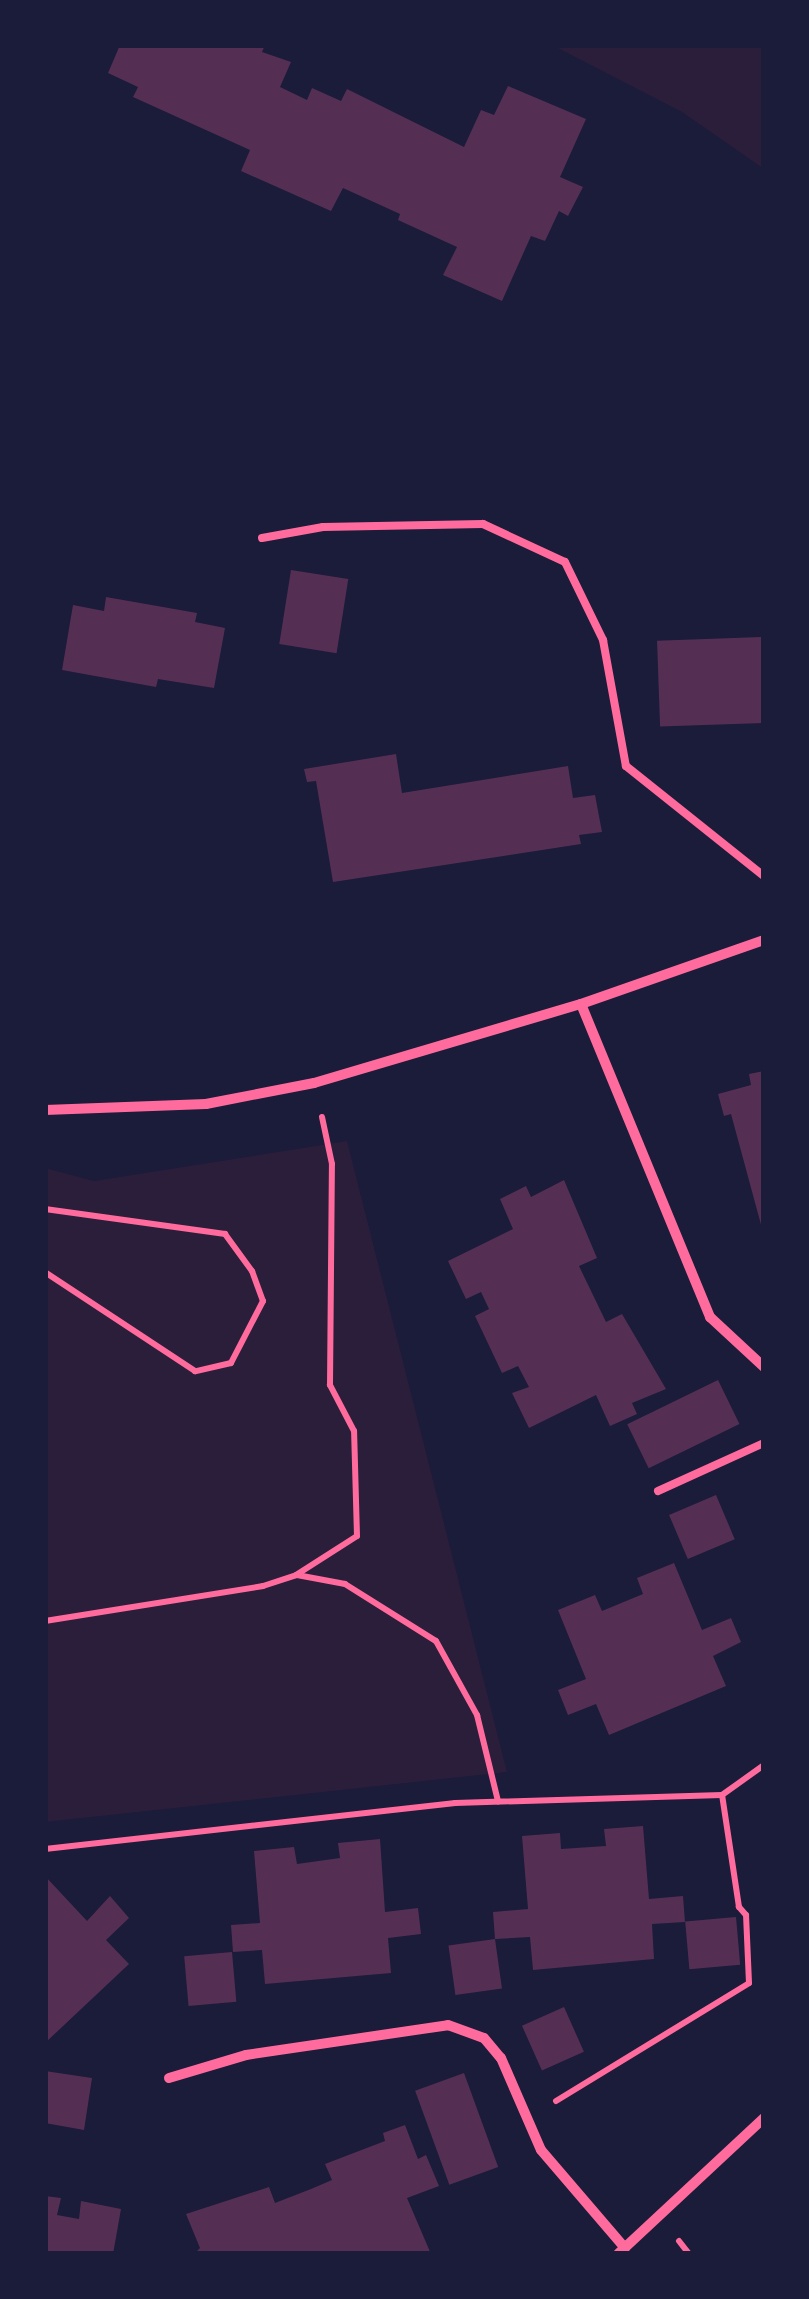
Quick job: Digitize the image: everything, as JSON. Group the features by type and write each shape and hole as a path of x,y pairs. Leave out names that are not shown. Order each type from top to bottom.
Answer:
{"street":[{"path":"45,1110 206,1104 314,1083 580,1004 764,940"},
{"path":"580,1004 710,1317 764,1368"},
{"path":"168,2078 246,2055 448,2025 484,2038 501,2058 542,2150 622,2251 764,2118"}],"lane":[{"path":"262,538 322,527 483,524 565,562 603,640 626,766 764,876"},
{"path":"658,1491 764,1443"}],"path":[{"path":"296,1575 357,1536 354,1431 330,1385 332,1164 314,1083"},
{"path":"45,1209 225,1234 252,1270 263,1300 231,1364 195,1371 45,1272"},
{"path":"45,1620 296,1575 345,1584 436,1641 476,1714 498,1801"},
{"path":"45,1849 455,1802 722,1795 764,1765"},
{"path":"527,2119 749,1984 746,1915 739,1907 722,1795"}],"shaded area":[{"path":"552,45 764,45 764,169 682,112"},
{"path":"347,1141 507,1772 45,1822 45,1168 94,1181"}],"building":[{"path":"120,45 265,45 262,52 291,62 280,87 307,100 312,88 341,101 347,89 464,147 481,110 494,115 508,86 586,119 560,177 583,187 568,216 559,211 545,241 531,236 502,301 443,275 457,247 398,220 400,214 343,188 331,211 241,171 250,150 133,97 138,87 108,73"},
{"path":"291,570 348,579 337,653 279,644"},
{"path":"106,597 197,613 195,622 225,628 214,688 158,679 156,687 62,670 73,605 104,611"},
{"path":"761,637 764,723 660,727 657,641"},
{"path":"396,754 402,793 568,766 573,798 595,795 602,832 579,835 581,844 333,882 316,781 307,782 304,769"},
{"path":"764,1071 763,1232 731,1114 724,1116 718,1094 751,1085 749,1074"},
{"path":"564,1180 597,1258 579,1266 606,1322 622,1314 666,1389 632,1403 637,1414 610,1426 596,1395 529,1428 512,1393 529,1387 518,1366 502,1373 475,1316 489,1309 481,1292 466,1299 448,1261 513,1229 500,1199 526,1186 531,1197"},
{"path":"718,1380 739,1424 649,1468 627,1424"},
{"path":"716,1495 735,1539 688,1559 669,1515"},
{"path":"674,1563 702,1630 731,1618 741,1642 713,1656 726,1686 609,1735 596,1704 568,1715 558,1690 586,1679 558,1610 595,1595 602,1611 643,1594 637,1578"},
{"path":"643,1826 649,1899 683,1896 685,1922 652,1924 654,1959 533,1970 530,1937 495,1939 493,1912 528,1909 522,1836 560,1833 561,1849 606,1846 604,1829"},
{"path":"380,1839 385,1912 418,1908 421,1934 388,1938 391,1973 265,1984 262,1950 233,1952 231,1925 260,1923 254,1851 294,1847 297,1864 340,1858 338,1843"},
{"path":"45,1876 87,1921 110,1896 129,1918 106,1940 129,1964 45,2043"},
{"path":"736,1917 740,1965 689,1969 685,1921"},
{"path":"495,1939 502,1989 455,1995 448,1946"},
{"path":"232,1952 236,2002 189,2006 184,1956"},
{"path":"564,2007 584,2052 542,2070 522,2026"},
{"path":"45,2071 92,2078 84,2130 45,2123"},
{"path":"464,2073 498,2167 449,2185 415,2091"},
{"path":"405,2125 418,2159 426,2155 439,2186 407,2198 431,2254 194,2254 200,2248 186,2214 269,2187 275,2203 311,2189 332,2180 325,2164 385,2141 383,2133"},
{"path":"45,2196 61,2198 57,2215 79,2219 81,2201 121,2209 113,2254 45,2254"}]}
